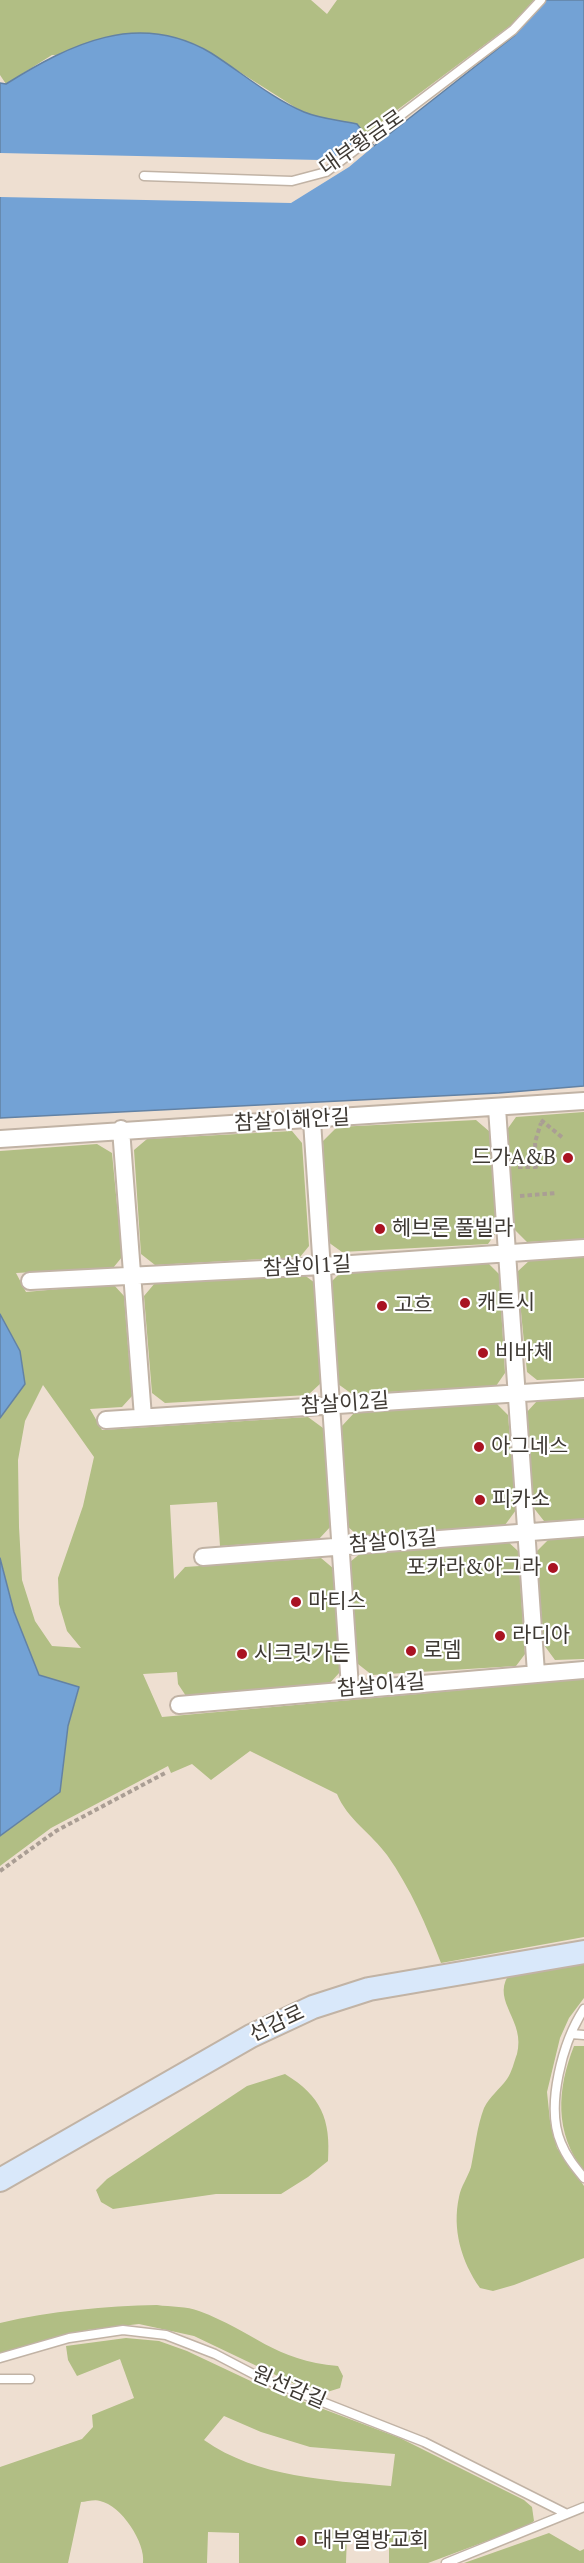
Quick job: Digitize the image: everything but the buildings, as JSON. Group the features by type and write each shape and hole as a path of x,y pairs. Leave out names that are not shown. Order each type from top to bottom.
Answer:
{"street":[{"name":"참살이해안길","path":"0,1139 122,1129 312,1121 584,1101"},
{"path":"496,1108 536,1673"},
{"path":"312,1121 350,1688"},
{"path":"122,1129 143,1417"},
{"name":"참살이1길","path":"30,1281 322,1266 584,1248"},
{"name":"참살이2길","path":"106,1420 584,1389"},
{"name":"참살이3길","path":"203,1557 584,1528"},
{"name":"참살이4길","path":"179,1705 350,1688 584,1670"},
{"name":"선감로","path":"0,2180 251,2036 313,2007 369,1989 584,1952"}],"lane":[{"name":"대부황금로","path":"144,176 292,181 326,172 513,30 541,0"},
{"path":"584,2009 571,2034 556,2092 556,2116 560,2141 573,2165 584,2178"},
{"path":"571,2034 584,2035"},
{"name":"원선감길","path":"0,2358 69,2338 123,2330 166,2335 215,2354 259,2377 424,2442 565,2513"},
{"path":"0,2379 30,2379"},
{"path":"446,2563 584,2507"}],"path":[{"path":"501,1168 536,1167 535,1142 541,1123 538,1105"},
{"path":"541,1123 563,1138"},
{"path":"504,1197 556,1193"},
{"path":"0,1871 56,1831 167,1772"}],"green space":[{"path":"0,0 311,0 327,14 337,0 534,0 511,25 365,134 357,124 319,118 301,111 208,52 52,55 6,84 0,75"},
{"path":"584,1112 584,1239 527,1242 512,1227 506,1131 516,1117"},
{"path":"476,1120 490,1132 497,1231 488,1244 342,1252 328,1242 323,1141 337,1127"},
{"path":"292,1131 302,1143 309,1246 300,1257 155,1265 141,1254 134,1150 147,1139"},
{"path":"97,1144 112,1153 122,1257 113,1268 16,1273 26,1292 113,1284 124,1296 132,1396 122,1407 90,1409 102,1430 308,1417 323,1428 331,1526 319,1539 220,1546 217,1502 170,1505 174,1579 185,1567 321,1558 334,1569 340,1672 329,1684 186,1696 178,1684 177,1672 143,1674 162,1717 584,1679 584,1937 441,1963 430,1935 396,1868 381,1847 353,1819 337,1794 250,1751 211,1780 192,1764 171,1773 168,1766 51,1828 0,1866 0,1836 60,1792 68,1726 79,1688 39,1675 14,1612 0,1557 0,1418 25,1384 20,1351 0,1314 0,1151","holes":["43,1385 94,1457 83,1506 58,1578 59,1604 67,1631 81,1648 52,1646 35,1621 22,1580 19,1527 18,1460 25,1421"]},
{"path":"584,1256 584,1378 537,1380 527,1372 517,1272 530,1260"},
{"path":"487,1262 499,1274 505,1373 496,1386 352,1394 338,1384 330,1283 343,1270"},
{"path":"303,1274 315,1283 321,1383 308,1395 165,1403 152,1393 144,1296 155,1283"},
{"path":"584,1398 584,1520 544,1521 533,1507 526,1413 537,1401"},
{"path":"496,1403 508,1415 516,1510 505,1525 362,1539 347,1526 341,1427 355,1412"},
{"path":"584,1537 584,1659 555,1660 544,1645 536,1552 548,1540"},
{"path":"506,1540 518,1551 525,1654 516,1666 372,1675 358,1664 350,1562 362,1552"},
{"path":"584,1963 584,1998 569,2018 560,2038 547,2092 550,2121 557,2148 584,2186 584,2258 514,2285 493,2291 480,2288 463,2256 458,2233 457,2209 460,2193 471,2167 484,2108 509,2076 517,2054 519,2042 506,2003 504,1985 508,1976"},
{"path":"574,2046 584,2046 584,2171 567,2141 561,2110 564,2078"},
{"path":"285,2074 297,2082 315,2100 321,2110 328,2133 328,2161 308,2177 281,2194 216,2194 113,2209 101,2202 96,2190 107,2179 247,2086"},
{"path":"157,2305 194,2309 235,2327 281,2352 316,2363 338,2366 343,2376 340,2388 324,2393 305,2389 194,2336 139,2324 87,2330 0,2354 0,2323 78,2310"},
{"path":"126,2338 159,2341 187,2351 257,2384 400,2438 524,2500 532,2507 534,2521 527,2526 428,2563 389,2563 389,2535 347,2535 346,2563 239,2563 239,2533 208,2532 207,2563 143,2563 140,2545 124,2517 108,2504 93,2500 81,2502 68,2563 0,2563 0,2467 82,2439 93,2427 92,2415 134,2398 120,2359 77,2376 68,2360 66,2346","holes":["224,2416 261,2432 310,2447 395,2454 391,2486 318,2479 270,2470 225,2453 204,2440"]},
{"path":"549,2533 580,2551 584,2549 584,2563 464,2563"}],"water":[{"path":"546,0 584,0 584,1086 499,1093 0,1118 0,83 6,84 55,56 105,37 131,33 157,34 184,40 211,53 268,92 304,112 357,124 374,146 514,36"},
{"path":"0,1314 20,1351 25,1384 0,1418"},
{"path":"0,1558 14,1612 39,1675 79,1687 68,1726 60,1792 0,1836"}],"pier":[{"path":"365,134 374,146 349,167 291,203 0,197 0,153 320,160 339,155"}],"place":[{"name":"드가A&B","path":"568,1158"},
{"name":"헤브론 풀빌라","path":"380,1229"},
{"name":"캐트시","path":"465,1303"},
{"name":"고흐","path":"382,1306"},
{"name":"비바체","path":"483,1353"},
{"name":"아그네스","path":"479,1447"},
{"name":"피카소","path":"480,1500"},
{"name":"포카라&아그라","path":"553,1568"},
{"name":"마티스","path":"296,1602"},
{"name":"라디아","path":"500,1636"},
{"name":"로뎀","path":"411,1651"},
{"name":"시크릿가든","path":"242,1654"},
{"name":"대부열방교회","path":"301,2541"}]}
